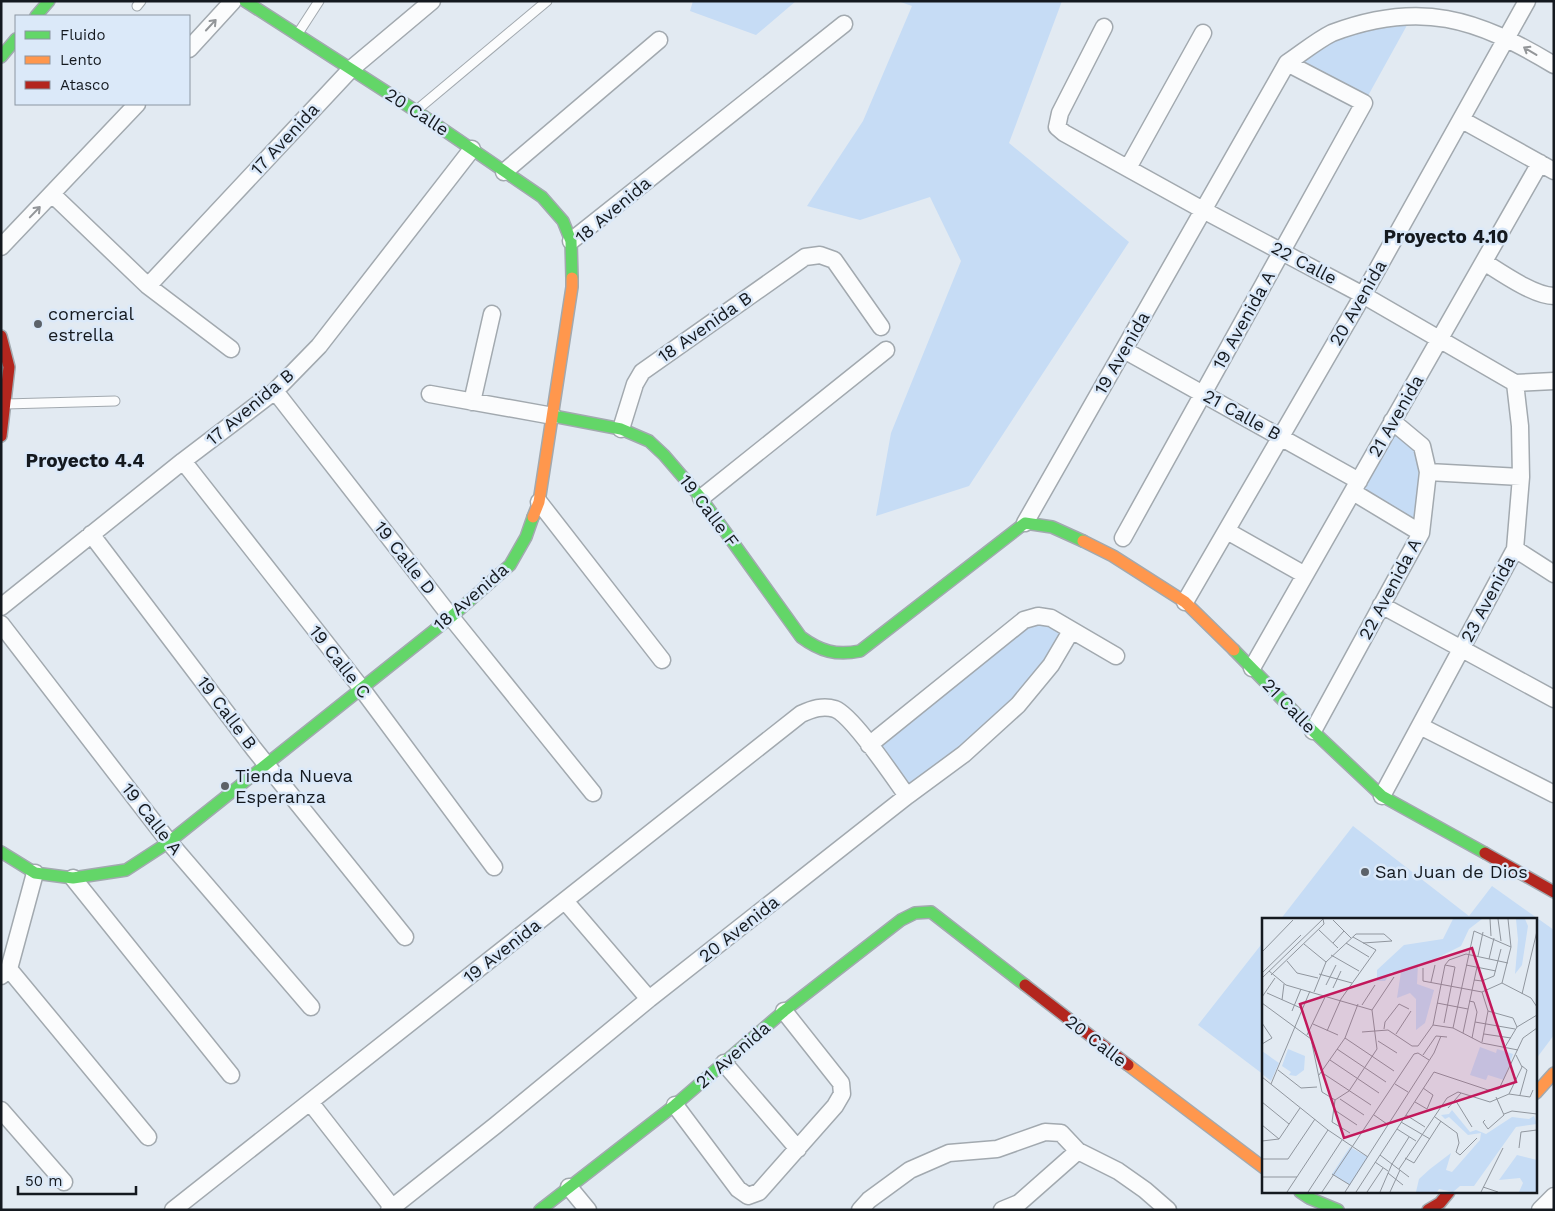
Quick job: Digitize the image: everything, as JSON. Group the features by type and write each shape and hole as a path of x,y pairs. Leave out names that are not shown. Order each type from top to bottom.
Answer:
{"street":[{"path":"37,15 49,1"},
{"path":"190,48 233,1"},
{"name":"20 Calle","path":"245,1 416,111 542,198 563,222 571,241"},
{"name":"17 Avenida","path":"148,286 351,69 432,1"},
{"name":"20 Avenida","path":"1185,602 1363,295 1527,1"},
{"name":"19 Avenida","path":"833,654 848,654 860,650 1025,524 1287,63 1332,33 1374,15 1416,9 1443,12 1486,26 1554,65"},
{"name":"18 Avenida","path":"35,873 74,878 126,870 169,842 362,689 451,617 510,565 526,537 539,502 572,287 571,241 844,24"},
{"name":"22 Calle","path":"1104,27 1060,113 1057,127 1064,134 1363,295 1515,383"},
{"path":"1128,168 1203,33"},
{"path":"504,172 659,40"},
{"name":"19 Avenida A","path":"1123,538 1364,102 1287,63"},
{"path":"1,247 136,105"},
{"path":"1462,120 1547,167"},
{"name":"17 Avenida B","path":"4,604 183,461 275,391 319,346 472,149"},
{"name":"21 Avenida","path":"1252,668 1484,262 1547,167"},
{"path":"52,194 148,286 231,349"},
{"name":"18 Avenida B","path":"621,429 635,384 642,372 805,257 820,255 834,260 881,326"},
{"path":"1484,262 1546,296 1554,296"},
{"path":"472,402 492,314"},
{"path":"1,336 9,367 1,436"},
{"path":"701,498 886,350"},
{"name":"21 Calle B","path":"1124,350 1281,436 1356,487"},
{"path":"1515,383 1554,381"},
{"name":"23 Avenida","path":"1382,796 1515,549 1521,477 1520,426 1515,383"},
{"name":"19 Calle D","path":"275,391 451,617 594,794"},
{"path":"430,394 553,416"},
{"name":"19 Calle F","path":"553,416 621,429 649,441 664,455 701,498 801,637 813,647 833,654"},
{"name":"22 Avenida A","path":"1313,731 1421,533 1428,472 1422,446 1392,421"},
{"name":"19 Calle C","path":"183,461 362,689 494,867"},
{"path":"1428,472 1521,477"},
{"path":"1356,487 1421,533"},
{"path":"539,502 662,660"},
{"name":"21 Calle","path":"1025,524 1052,526 1079,538 1113,556 1185,602 1313,731 1382,796 1554,892"},
{"path":"1227,531 1305,576"},
{"name":"19 Calle B","path":"91,534 266,764 405,937"},
{"path":"1515,549 1554,574"},
{"path":"1382,605 1554,699"},
{"path":"907,796 869,744 1024,620 1038,616 1051,618 1071,632 1116,656"},
{"name":"19 Calle A","path":"1,624 169,842 311,1007"},
{"name":"20 Avenida","path":"390,1208 496,1125 649,999 907,796 964,754 1018,705 1051,665 1071,632"},
{"name":"19 Avenida","path":"173,1210 801,714 825,707 836,710 869,744"},
{"path":"1420,726 1554,794"},
{"path":"1,852 35,873 5,972 148,1137"},
{"path":"74,878 231,1075"},
{"path":"565,901 649,999"},
{"name":"20 Calle","path":"931,912 1262,1166"},
{"name":"21 Avenida","path":"540,1210 675,1105 784,1011 901,920 915,913 931,912"},
{"path":"675,1105 738,1189 748,1196 759,1192 835,1106 842,1094 841,1083 784,1011"},
{"path":"724,1063 798,1149"},
{"path":"1538,1091 1554,1073"},
{"path":"310,1102 390,1208"},
{"path":"1,1110 64,1182"},
{"path":"860,1210 869,1200 910,1170 949,1154 997,1150 1045,1132 1061,1133 1078,1151 1118,1171 1145,1190 1168,1210"},
{"path":"1002,1210 1022,1206 1078,1151"},
{"path":"569,1187 588,1210"},
{"path":"1428,1210 1440,1202 1447,1194"},
{"path":"1540,1210 1554,1196"},
{"path":"1304,1200 1338,1210"}],"lane":[{"path":"297,35 319,1"},
{"path":"416,111 547,1"},
{"path":"5,404 115,401"}],"shaded area":[{"path":"693,1 796,1 756,35 690,11"},
{"path":"898,1 1062,1 1009,143 1129,242 969,486 876,516 891,433 961,261 930,197 860,220 807,206 863,121 912,6"},
{"path":"1416,9 1364,103 1287,63 1331,33"},
{"path":"1392,421 1422,446 1421,533 1353,492"},
{"path":"1024,620 1071,631 1051,665 907,796 869,745"},
{"name":"San Juan de Dios","path":"1353,826 1469,916 1492,886 1537,918 1282,918"},
{"name":"San Juan de Dios","path":"1538,919 1554,930 1554,1035 1538,1056"},
{"path":"1262,944 1262,1073 1198,1025"}],"traffic: fast":[{"path":"37,15 49,1"},
{"path":"245,1 416,111 542,197 563,221 571,241 572,278"},
{"path":"1,57 15,40"},
{"path":"553,416 621,429 649,441 664,455 701,498 801,637 815,646 829,651 843,653 860,651 1025,523 1052,527 1083,541"},
{"path":"1,852 35,873 73,878 126,870 169,842 451,617 510,565 526,537 533,517"},
{"path":"1234,650 1313,731 1382,796 1485,853"},
{"path":"540,1210 675,1105 784,1011 901,920 915,913 931,912 1025,985"},
{"path":"1303,1194 1338,1210"}],"traffic: slow":[{"path":"533,517 539,502 572,278"},
{"path":"1083,541 1113,556 1185,602 1234,650"},
{"path":"1128,1065 1262,1166"},
{"path":"1538,1091 1554,1073"}],"traffic: jam":[{"path":"1,336 9,367 1,436"},
{"path":"1485,853 1554,892"},
{"path":"1025,985 1128,1065"},
{"path":"1428,1210 1440,1203 1447,1194"}],"place":[{"name":"comercial estrella","path":"38,324"},
{"name":"Tienda Nueva Esperanza","path":"225,786"},
{"name":"San Juan de Dios","path":"1365,872"}],"district":[{"name":"Proyecto 4.10","path":"1446,236"},
{"name":"Proyecto 4.4","path":"85,460"}]}
